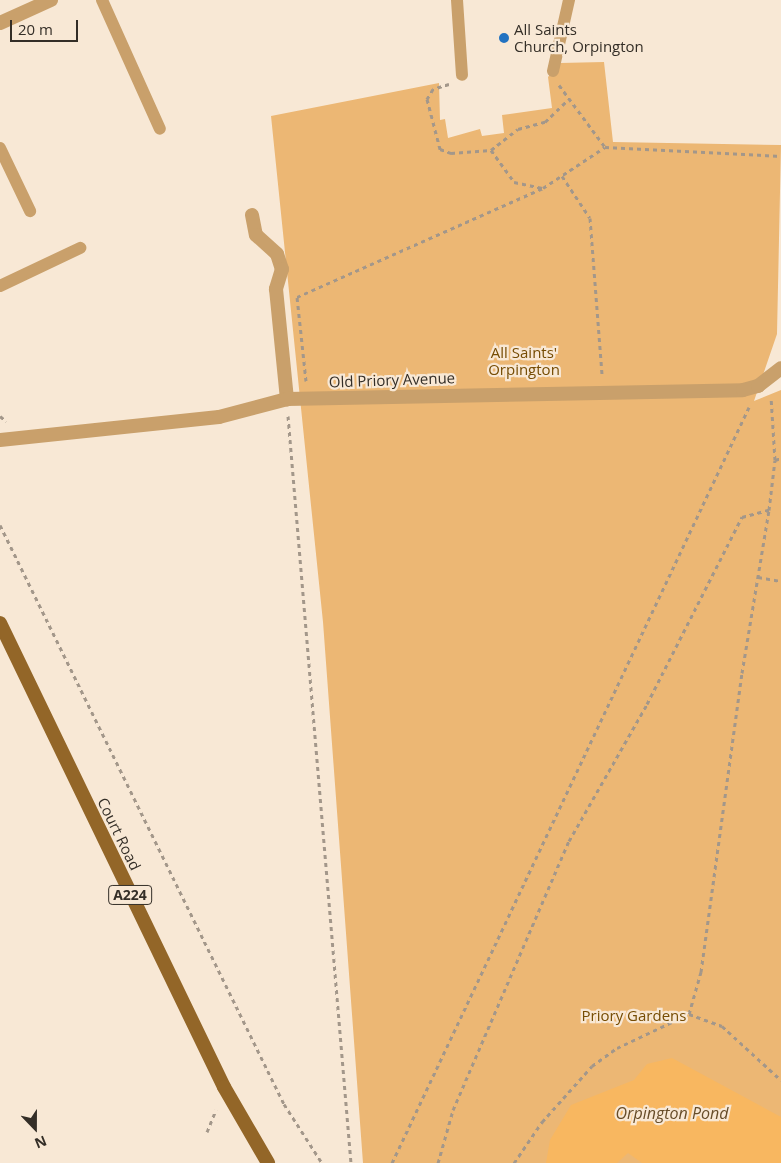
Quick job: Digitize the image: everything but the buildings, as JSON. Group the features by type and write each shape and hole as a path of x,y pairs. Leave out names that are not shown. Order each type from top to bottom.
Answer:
{"main road":[{"name":"Court Road","path":"0,623 224,1087 268,1163"}],"street":[{"path":"0,22 51,0"},
{"path":"252,215 256,235 277,254 282,269 276,289 287,399"},
{"path":"763,383 781,368"},
{"name":"Old Priory Avenue","path":"0,440 219,417 287,399 604,390 744,390 763,383"}],"lane":[{"path":"102,0 160,129"},
{"path":"457,0 462,75"},
{"path":"553,71 569,0"},
{"path":"0,148 30,212"},
{"path":"0,286 80,248"}],"path":[{"path":"553,71 567,101 605,147"},
{"path":"462,75 453,83 433,89 427,98 435,139 440,149 451,153 491,150 518,129 545,122 567,101"},
{"path":"308,399 297,297 543,188 605,147 781,156"},
{"path":"491,150 514,182 543,188"},
{"path":"562,176 590,218 604,390"},
{"path":"690,1014 701,972 775,460 763,383"},
{"path":"392,1163 763,383"},
{"path":"287,399 351,1163"},
{"path":"775,460 781,458"},
{"path":"438,1163 453,1110 568,841 647,704 742,517 769,510"},
{"path":"0,525 284,1104 322,1163"},
{"path":"758,577 781,581"},
{"path":"514,1163 542,1122 592,1066 616,1048 690,1014 722,1026 781,1080"}],"green space":[{"name":"All Saints' Orpington","path":"604,62 613,142 781,145 777,334 754,401 781,390 781,1163 363,1163 323,622 271,116 439,83 440,120 445,119 448,138 480,129 482,136 504,133 502,115 552,108 548,77 560,63"}],"water":[{"name":"Orpington Pond","path":"672,1058 781,1117 781,1163 642,1163 628,1153 617,1163 546,1163 550,1140 571,1105 634,1080 647,1064"}],"place":[{"name":"All Saints Church, Orpington","path":"504,38"}],"park label":[{"name":"Priory Gardens","path":"634,1016"}]}
